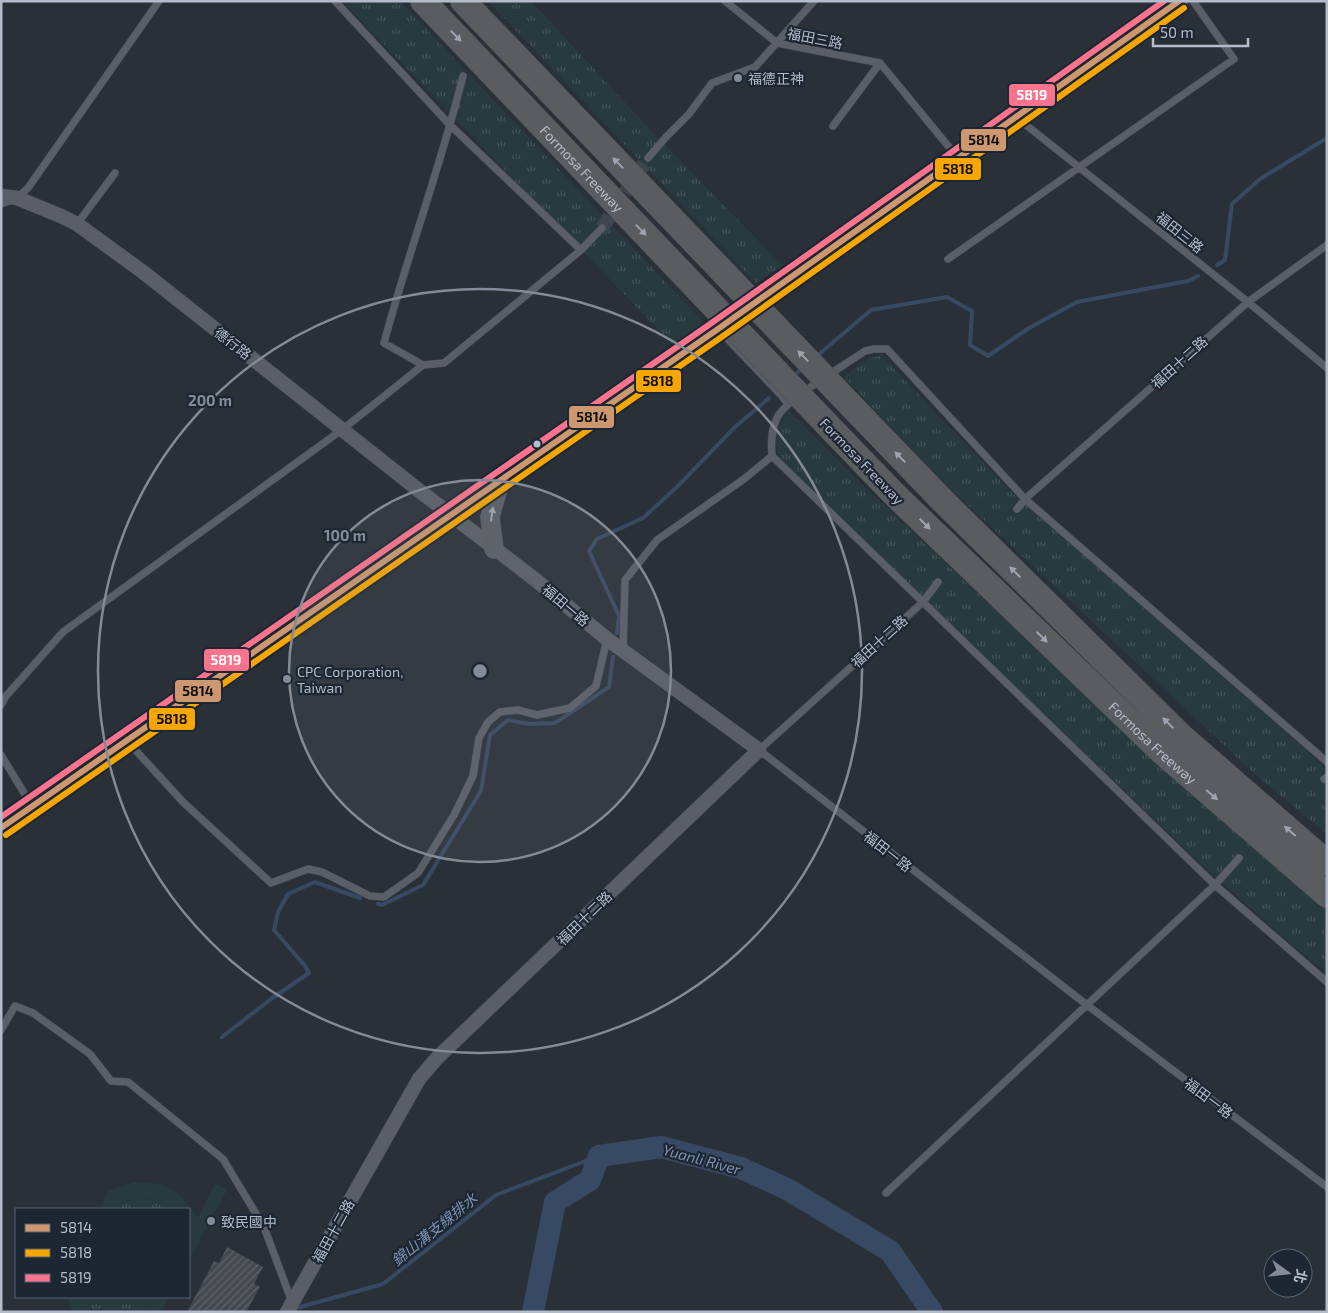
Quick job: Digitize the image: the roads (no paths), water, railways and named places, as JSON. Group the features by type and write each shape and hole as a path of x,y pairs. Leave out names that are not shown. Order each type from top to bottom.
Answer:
{"highway":[{"name":"Formosa Freeway","path":"423,1 894,494 1162,752 1327,895"},
{"name":"Formosa Freeway","path":"463,1 942,500 1181,736 1327,862"}],"main road":[{"path":"772,290 1180,1"},
{"path":"1,828 718,329"},
{"path":"494,548 490,517 500,481"}],"street":[{"name":"德行路","path":"1,196 16,198 77,224 143,272 450,515"},
{"name":"福田一路","path":"450,515 536,580 607,639 759,750"},
{"name":"福田十二路","path":"290,1306 419,1079 437,1058 759,750"}],"lane":[{"path":"1,204 16,198 28,188 159,1"},
{"path":"335,1 450,125 580,250"},
{"name":"福田三路","path":"725,1 777,43 880,62"},
{"path":"648,158 690,114 712,83 755,67 814,1"},
{"path":"948,259 1234,59 1193,1"},
{"path":"832,126 880,62 958,159"},
{"path":"463,76 450,125 401,280 384,343 422,364 444,363 580,250 602,228"},
{"name":"福田三路","path":"1016,117 1248,302 1327,368"},
{"path":"77,224 115,174"},
{"name":"福田十二路","path":"1017,508 1248,302 1327,245"},
{"path":"718,329 788,404"},
{"path":"1327,762 1025,499 887,349 865,351 788,404 778,417 772,431 772,456 1214,885 1327,982"},
{"path":"1,705 6,696 63,632 343,429 422,364"},
{"path":"624,651 625,580 657,540 744,479 772,456"},
{"name":"福田十二路","path":"759,750 924,602 938,582"},
{"path":"126,740 183,802 271,883 308,870 322,872 370,896 384,897 418,873 454,815 473,776 479,738 488,722 500,712 518,710 537,715 570,708 596,686 607,639"},
{"name":"福田一路","path":"759,750 1087,1005 1327,1187"},
{"path":"1,755 33,806"},
{"path":"886,1193 1214,885 1239,858"},
{"path":"1,1030 15,1006 33,1014 90,1054 112,1081 128,1082 223,1159 264,1227 290,1306"}],"waterway":[{"path":"1217,265 1225,260 1232,204 1260,179 1327,138"},
{"path":"817,356 871,310 947,297 972,311 970,345 988,356 1029,328 1077,302 1188,281 1198,276"},
{"path":"792,377 804,367"},
{"path":"617,633 619,616 589,551 597,539 643,518 677,487 735,427 769,398"},
{"path":"378,904 382,905 423,885 481,791 490,735 508,720 529,724 555,723 609,687 613,657"},
{"path":"222,1037 271,999 309,973 274,930 278,912 288,894 315,882 360,898"},
{"name":"Yuanli River","path":"533,1312 555,1202 590,1180 599,1156 661,1147 741,1168 787,1189 890,1251 932,1312"},
{"name":"錦山溝支線排水","path":"293,1309 383,1284 496,1195 599,1156"}],"tunnel":[{"path":"602,228 648,158"},
{"path":"718,328 772,290"}],"place":[{"name":"福德正神","path":"738,78"},
{"name":"CPC Corporation, Taiwan","path":"287,679"},
{"name":"致民國中","path":"211,1221"}]}
